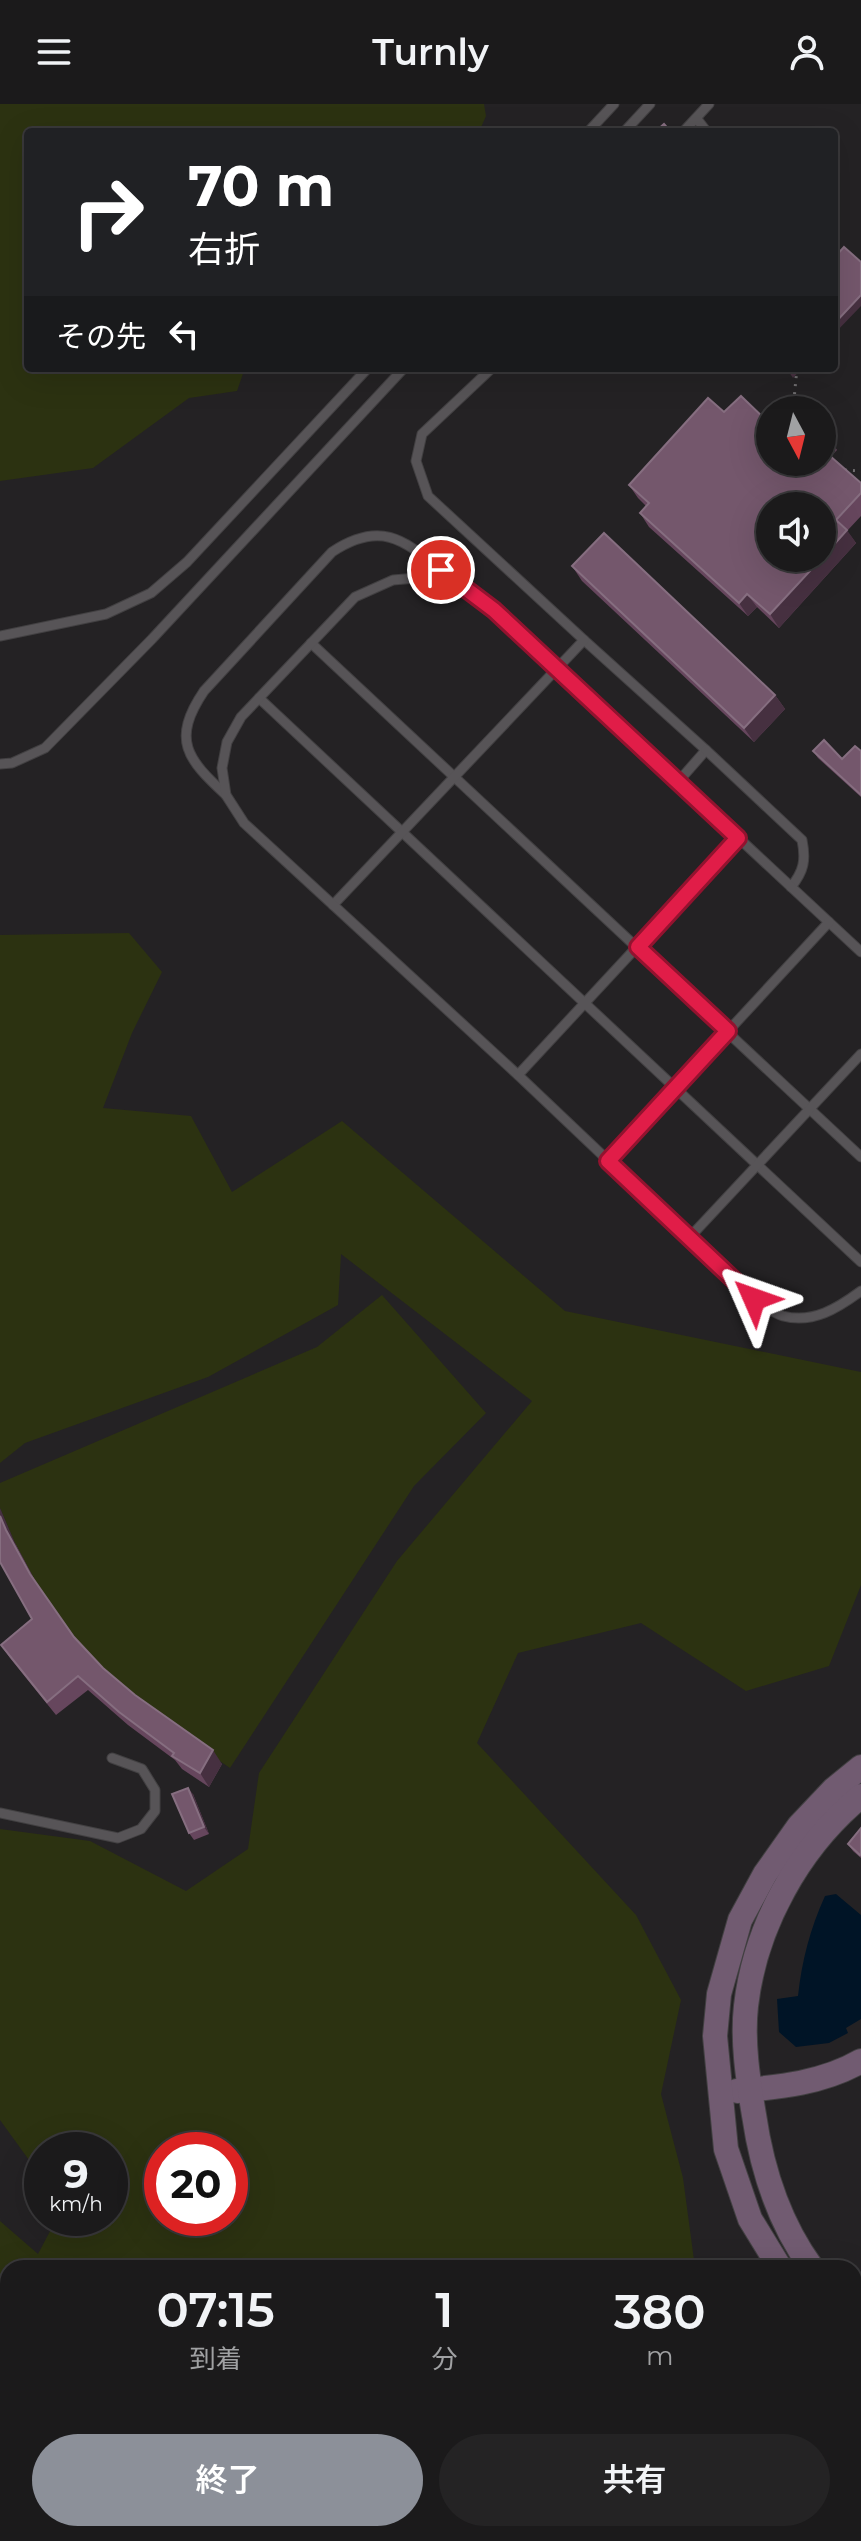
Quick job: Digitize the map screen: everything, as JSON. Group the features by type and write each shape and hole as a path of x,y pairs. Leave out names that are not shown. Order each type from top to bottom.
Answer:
{"street":[{"path":"775,2260 750,2219 726,2149 715,2036 719,1994 740,1920 765,1874 799,1826 834,1789 861,1767"},
{"path":"808,2260 780,2211 766,2178 750,2090 746,2005 759,1948 780,1897 807,1852 845,1809 861,1796"},
{"path":"719,2093 825,2077 861,2061"}],"lane":[{"path":"592,128 614,104"},
{"path":"628,128 650,104"},
{"path":"687,128 709,104"},
{"path":"697,119 704,128"},
{"path":"0,636 106,614 151,593 187,562 364,372"},
{"path":"0,764 12,763 45,748 152,639 400,372"},
{"path":"488,372 422,434 416,461 428,496 802,840 805,856 803,872 791,887"},
{"path":"861,952 494,610 399,539 376,535 349,541 332,552 204,691 191,711 185,728 188,750 195,767 226,795 244,823 518,1075 754,1299 782,1316 810,1318 838,1309 861,1291"},
{"path":"226,795 222,768 227,742 241,717 355,597 393,580 428,577 461,586"},
{"path":"333,905 584,640"},
{"path":"311,643 861,1157"},
{"path":"259,698 861,1262"},
{"path":"678,782 706,750"},
{"path":"518,1075 738,838"},
{"path":"608,1161 829,922"},
{"path":"689,1238 861,1054"},
{"path":"0,1813 118,1838 141,1829 155,1811 155,1790 142,1769 112,1758"}],"path":[{"path":"794,396 797,372"},
{"path":"844,477 836,470 861,471"}],"green space":[{"path":"0,104 484,104 486,116 481,128 24,128 24,372 244,372 237,391 189,398 93,468 0,481"},
{"path":"129,933 162,972 132,1033 103,1108 191,1116 232,1192 342,1121 565,1311 861,1372 861,1585 829,1666 746,1691 641,1623 518,1653 477,1743 636,1915 681,2000 661,2094 683,2178 694,2260 0,2260 0,2221 38,2254 48,2236 128,2236 128,2132 24,2132 24,2153 0,2120 0,1829 90,1841 186,1891 248,1849 259,1773 397,1561 532,1401 341,1254 338,1305 208,1377 25,1443 0,1463 0,935"},
{"path":"382,1295 486,1413 414,1486 230,1768 144,1709 83,1650 39,1588 15,1543 0,1508 0,1483 317,1347"}],"water":[{"path":"836,1894 861,1915 861,2019 846,2028 848,2033 829,2043 796,2047 779,2032 777,1999 798,1996 804,1957 815,1920 825,1896"}],"building":[{"path":"844,247 861,262 861,295 838,320 838,254"},
{"path":"741,396 756,410 756,476 836,476 836,461 861,483 861,493 836,520 836,492 756,492 756,572 809,572 770,614 747,594 739,603 640,513 649,503 629,485 708,398 724,412"},
{"path":"836,520 847,530 836,542"},
{"path":"604,533 775,695 744,728 572,566"},
{"path":"824,740 842,759 855,746 861,751 861,795 813,751"},
{"path":"0,1516 30,1574 74,1637 103,1668 135,1695 213,1750 200,1773 172,1756 174,1753 119,1712 78,1676 47,1702 1,1645 32,1619 0,1562"},
{"path":"188,1788 204,1827 189,1833 172,1794"},
{"path":"861,1828 861,1854 860,1855 848,1844"}],"route":[{"path":"441,570 494,610 738,838 638,947 728,1031 608,1161 754,1299"}]}
